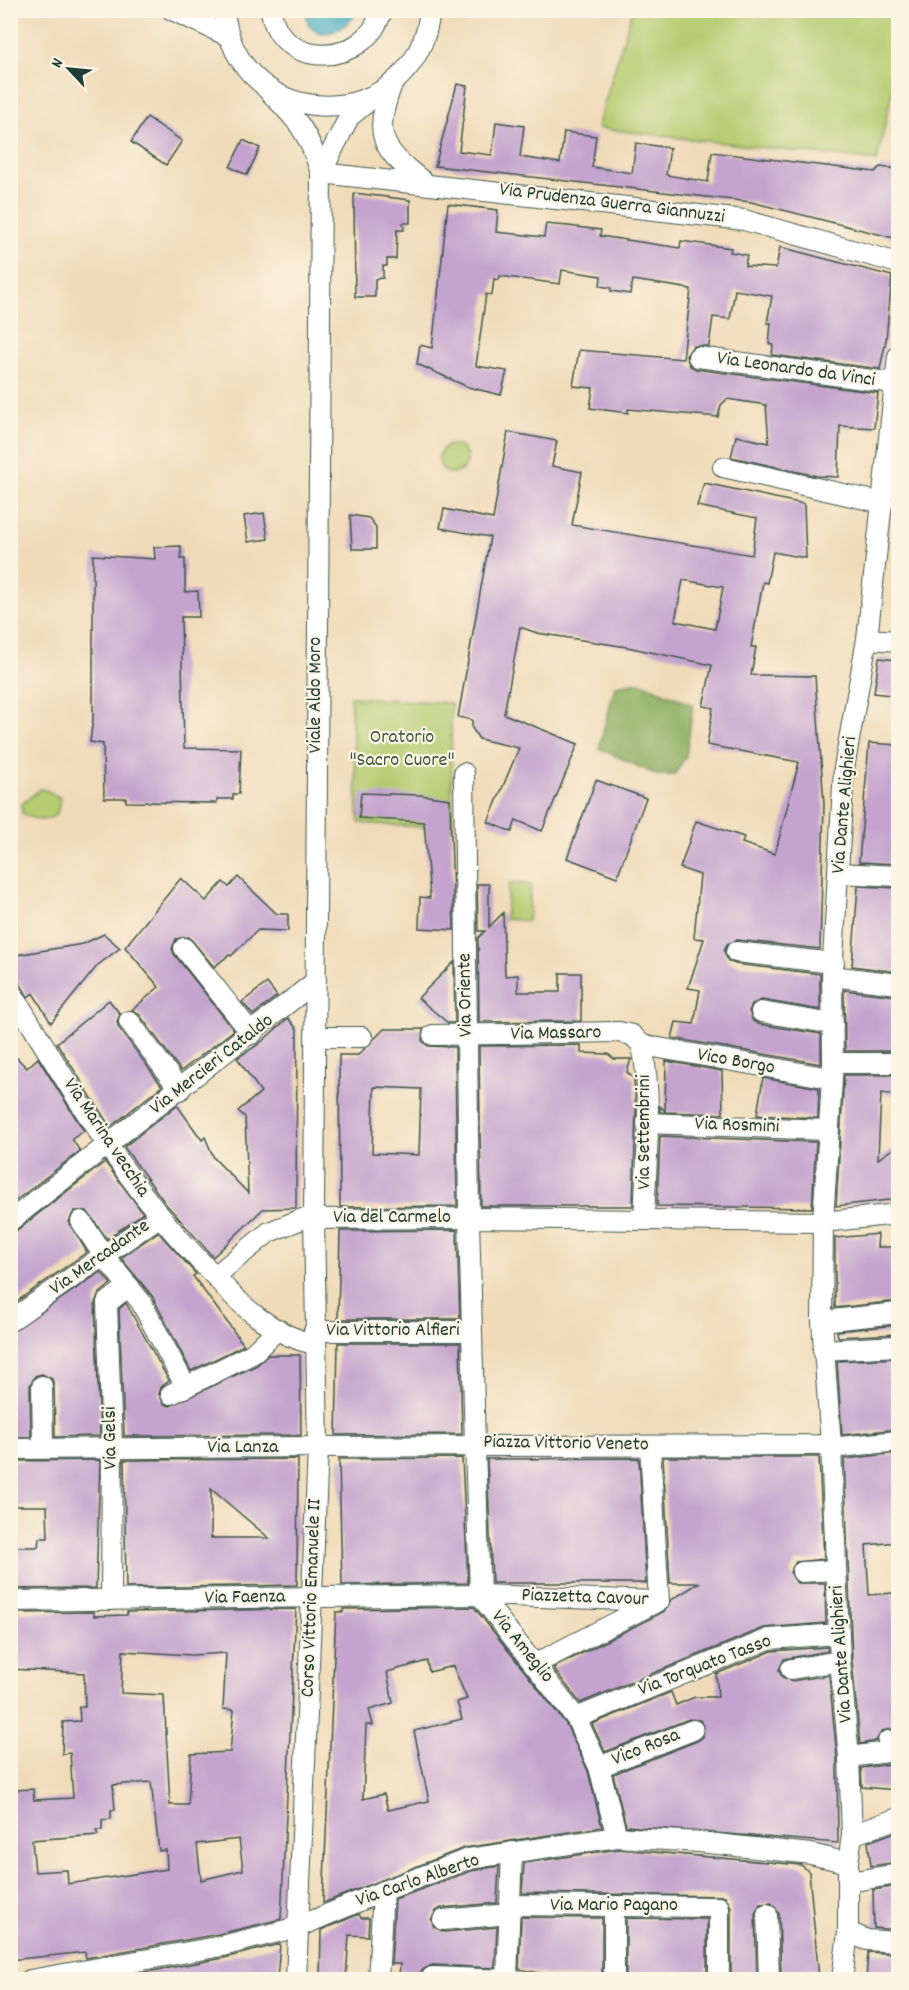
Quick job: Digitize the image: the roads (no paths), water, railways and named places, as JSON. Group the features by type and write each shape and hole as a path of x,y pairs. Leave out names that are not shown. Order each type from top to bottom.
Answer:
{"street":[{"path":"172,10 228,36"},
{"name":"Viale Aldo Moro","path":"224,10 228,36 241,62 302,125 312,142 321,173 314,1217"},
{"path":"272,10 283,36 301,50 323,56 345,53 364,42 378,24 382,10"},
{"path":"265,87 290,101 318,107 346,105 373,96 393,84 414,60 428,29 430,10"},
{"path":"393,84 380,126 389,151 425,183"},
{"name":"Viale Aldo Moro","path":"321,173 348,117 373,96"},
{"name":"Via Prudenza Guerra Giannuzzi","path":"321,173 744,220 898,263"},
{"name":"Via Dante Alighieri","path":"823,1222 844,768 889,530 883,503 898,356"},
{"name":"Via Leonardo da Vinci","path":"698,357 894,383"},
{"path":"723,467 883,503"},
{"path":"867,639 898,641"},
{"name":"Via Oriente","path":"464,773 469,1218"},
{"path":"839,873 898,876"},
{"path":"184,948 252,1034"},
{"path":"736,952 833,969 898,984"},
{"name":"Via Mercieri Cataldo","path":"10,1221 108,1147 316,981"},
{"name":"Via Marina vecchia","path":"10,990 108,1147 180,1242 215,1276 233,1298 301,1342 314,1337"},
{"path":"761,1012 833,1024"},
{"path":"129,1021 180,1090"},
{"name":"Via Massaro","path":"433,1035 619,1032 632,1035 642,1045"},
{"path":"315,1037 362,1037"},
{"name":"Vico Borgo","path":"642,1045 831,1071 898,1063"},
{"name":"Via Settembrini","path":"642,1045 645,1063 647,1123 644,1220"},
{"name":"Via Rosmini","path":"647,1123 827,1130"},
{"path":"469,1218 823,1222 898,1214"},
{"name":"Via Mercadante","path":"10,1321 160,1216"},
{"name":"Via del Carmelo","path":"215,1276 269,1232 314,1217 469,1218"},
{"name":"Corso Vittorio Emanuele II","path":"296,1980 318,1448 314,1337 314,1217"},
{"name":"Piazza Vittorio Veneto","path":"469,1218 475,1446 831,1445 840,1447 898,1441"},
{"path":"81,1221 104,1256 141,1302 179,1390 252,1354 278,1329"},
{"path":"823,1222 822,1321 831,1445"},
{"name":"Via Gelsi","path":"111,1600 112,1447 107,1303 129,1286"},
{"path":"822,1321 898,1313"},
{"name":"Via Vittorio Alfieri","path":"314,1337 471,1331"},
{"path":"824,1350 898,1346"},
{"path":"42,1386 43,1448"},
{"name":"Via Dante Alighieri","path":"831,1445 840,1661 849,1757 852,1835 848,1873 848,1932 842,1980"},
{"name":"Via Lanza","path":"10,1449 475,1446"},
{"name":"Via Ameglio","path":"475,1446 480,1595 576,1718 599,1767 617,1837"},
{"path":"650,1447 659,1601"},
{"path":"802,1572 836,1570"},
{"name":"Via Faenza","path":"10,1601 480,1595"},
{"name":"Piazzetta Cavour","path":"480,1595 659,1601"},
{"name":"Piazzetta Cavour","path":"535,1664 659,1601"},
{"name":"Via Torquato Tasso","path":"576,1718 769,1639 839,1634"},
{"path":"792,1669 840,1661"},
{"name":"Vico Rosa","path":"599,1767 693,1730"},
{"path":"849,1757 888,1752 893,1741"},
{"path":"852,1835 898,1818"},
{"name":"Via Carlo Alberto","path":"30,1980 85,1975 222,1946 298,1927 383,1890 468,1859 617,1837 699,1842 811,1854 848,1873"},
{"path":"432,1977 510,1979 509,1910 512,1852"},
{"path":"848,1873 898,1874"},
{"path":"378,1980 383,1890"},
{"path":"614,1907 614,1980"},
{"name":"Via Mario Pagano","path":"443,1920 509,1910 719,1907 719,1980"},
{"path":"767,1914 769,1980"},
{"path":"848,1932 867,1940 898,1942"}],"water":[{"path":"306,10 358,11 342,27 328,33 321,33 308,25"}],"park label":[{"name":"Oratorio \"Sacro Cuore\"","path":"402,750"}]}
